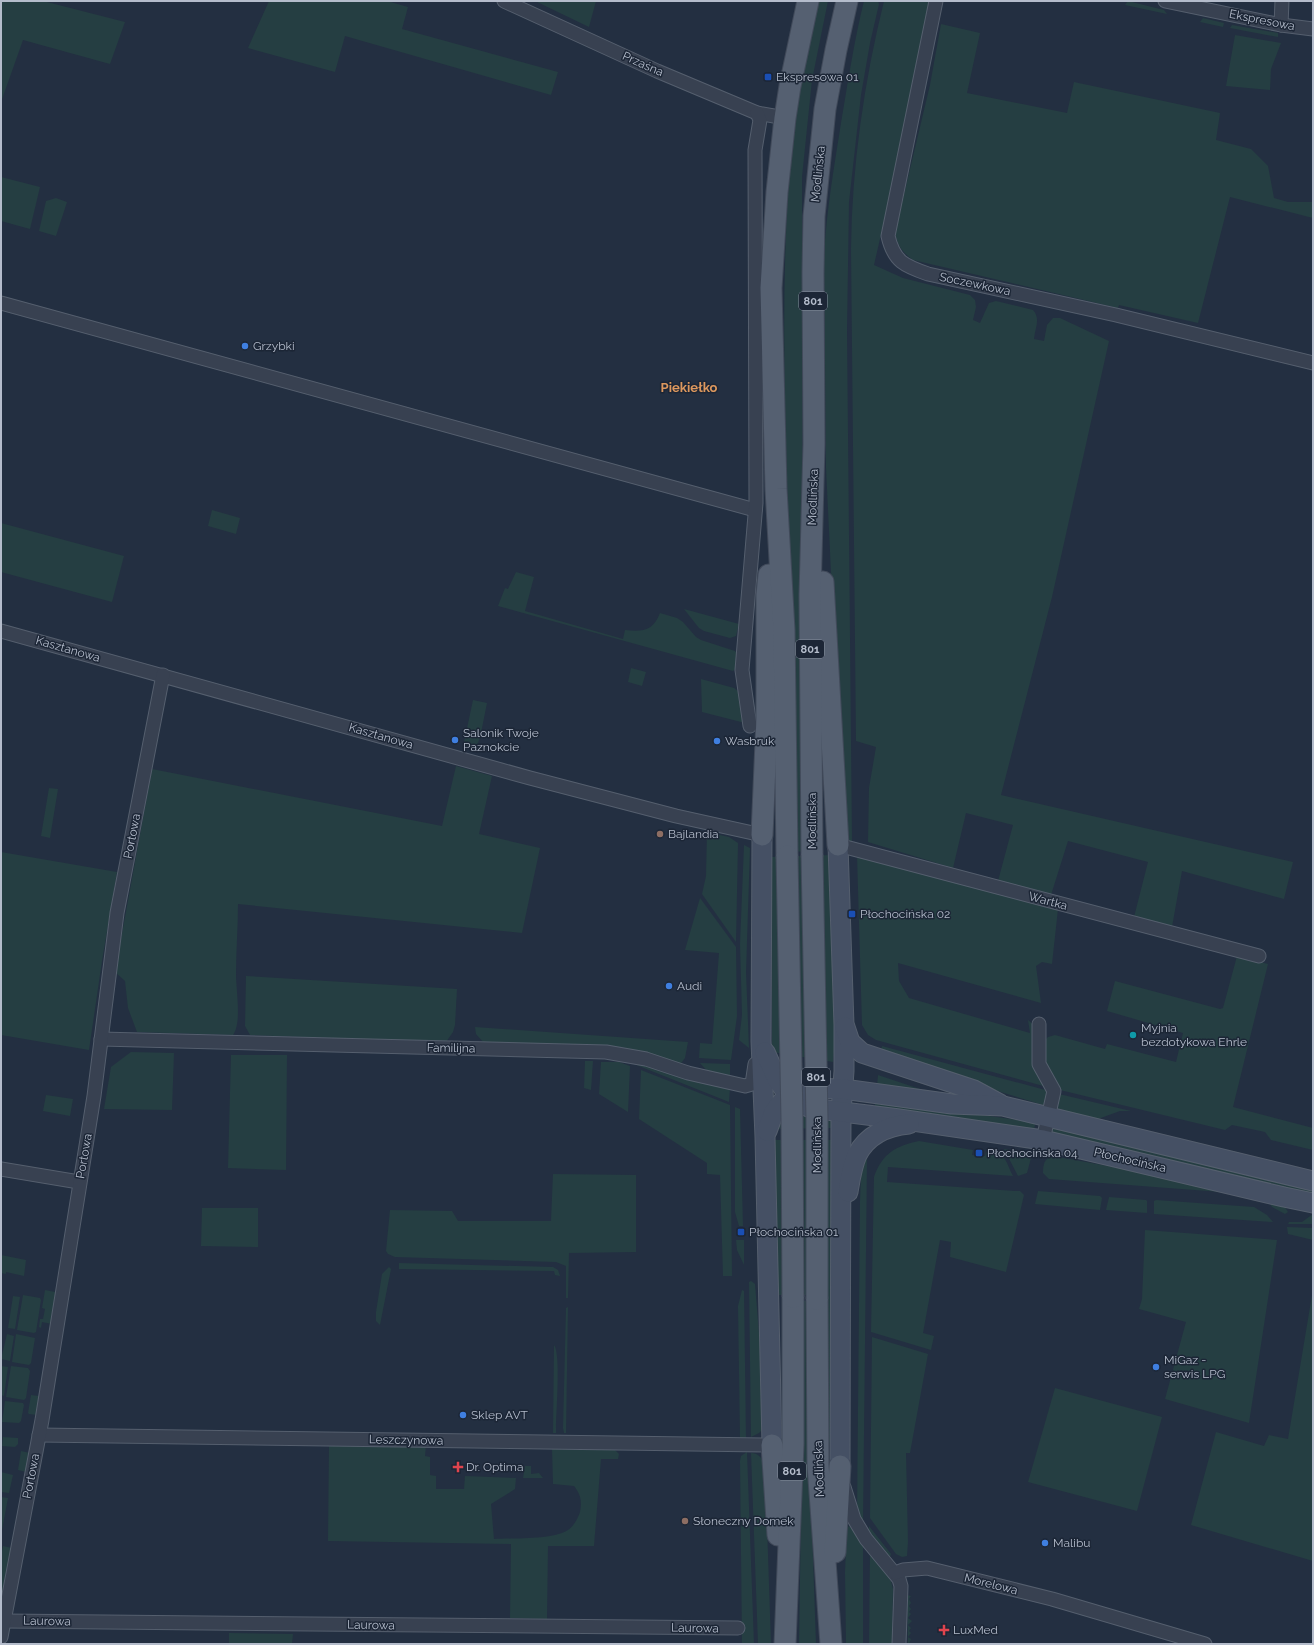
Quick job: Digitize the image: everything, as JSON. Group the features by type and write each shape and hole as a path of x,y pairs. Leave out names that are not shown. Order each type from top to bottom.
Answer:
{"main road":[{"name":"Modlińska","path":"785,1644 793,1444 792,1119 784,630 776,489 771,288 777,192 785,118 790,86 808,1"},
{"name":"Modlińska","path":"831,1644 818,1465 817,1119 812,854 810,595 814,444 812,273 814,216 825,109 847,1"},
{"path":"814,444 838,845"},
{"path":"776,489 767,595 767,718 762,835 761,1041 765,1137 772,1445 785,1644"},
{"name":"Modlińska","path":"838,845 844,1025 843,1089 841,1112 840,1466"},
{"name":"Płochocińska","path":"844,1025 850,1042 862,1053 974,1090 1003,1106"},
{"name":"Płochocińska","path":"761,1041 778,1079 789,1096 797,1102 812,1108 922,1122 1043,1140 1284,1197 1313,1202"},
{"name":"Płochocińska","path":"765,1137 774,1112 789,1096 805,1088 843,1089 952,1104 1003,1106 1313,1180"},
{"name":"Płochocińska","path":"840,1224 857,1156 866,1142 881,1131 899,1125 922,1122"},
{"path":"831,1644 840,1466"}],"street":[{"name":"Przaśna","path":"504,1 657,71 757,114 785,118"},
{"name":"Soczewkowa","path":"936,1 888,236 891,251 907,266 928,274 1116,315 1313,363"},
{"name":"Ekspresowa","path":"1165,1 1281,25 1313,29"},
{"path":"1281,25 1282,1"},
{"path":"750,726 742,670 755,510 757,453 755,150 760,120 757,114"},
{"path":"1,303 755,510"},
{"name":"Kasztanowa","path":"1,630 530,778 662,813 762,835"},
{"name":"Portowa","path":"1,1637 39,1435 94,1096 117,914 163,675"},
{"name":"Wartka","path":"838,845 1259,956"},
{"path":"1039,1024 1040,1064 1054,1091 1043,1140"},
{"name":"Familijna","path":"101,1039 606,1052 646,1059 688,1073 745,1086 752,1084 761,1041"},
{"path":"1,1169 79,1182"},
{"name":"Leszczynowa","path":"39,1435 772,1445"},
{"path":"840,1466 847,1499 854,1519 866,1538 895,1573 900,1586 899,1644"},
{"name":"Morelowa","path":"895,1573 903,1570 927,1568 1052,1599 1205,1644"},
{"name":"Laurowa","path":"4,1621 738,1628"}],"green space":[{"path":"1,1 43,1 125,22 110,64 23,40 1,102"},
{"path":"269,1 387,1 408,7 402,29 558,72 551,95 345,36 335,72 248,48"},
{"path":"535,1 596,1 589,27"},
{"path":"816,1 828,1 812,80 802,177 803,852 795,851 784,340 786,236 793,132 800,83"},
{"path":"864,1 878,1 879,4 870,43 861,95 849,202 847,331 852,842 847,839 839,739 826,468 824,259 828,208 851,62"},
{"path":"884,1 930,1 895,174 874,265 903,278 970,295 975,300 976,307 973,320 980,323 989,303 996,301 1033,310 1037,317 1034,339 1044,341 1047,325 1053,318 1060,318 1109,341 1052,597 1001,795 1293,862 1284,899 1182,871 1172,927 1134,917 1148,862 1068,841 1051,895 998,881 1013,825 966,813 953,868 868,842 869,788 876,747 856,741 851,249 854,186 860,124"},
{"path":"1128,1 1164,10 1167,14 1125,5"},
{"path":"1203,18 1224,23 1223,27 1200,22"},
{"path":"941,24 980,33 967,93 1067,113 1074,82 1220,113 1216,140 1251,149 1268,166 1274,198 1288,202 1313,202 1313,218 1230,197 1198,323 1119,305 1118,308 913,260 901,248 897,241 895,232 930,85"},
{"path":"1232,25 1278,33 1278,37 1230,28"},
{"path":"1235,35 1281,43 1271,69 1270,90 1226,86"},
{"path":"1,177 40,187 30,229 1,221"},
{"path":"56,198 67,202 56,236 39,231 46,201"},
{"path":"212,510 240,518 236,534 208,526"},
{"path":"1,523 124,556 112,602 1,572"},
{"path":"516,572 534,577 525,611 623,639 625,630 637,631 651,627 660,613 677,618 701,640 735,651 737,653 738,666 733,671 498,606 505,588 508,589"},
{"path":"684,609 739,624 736,636 730,638 704,631 699,628"},
{"path":"631,668 646,672 642,686 628,682"},
{"path":"701,679 734,688 739,692 745,723 702,712"},
{"path":"473,700 487,703 480,738 475,750 463,747"},
{"path":"456,766 492,776 479,834 540,848 522,933 238,904 236,974 238,1015 236,1030 233,1035 137,1032 128,1008 125,981 115,972 152,769 442,826"},
{"path":"49,788 58,789 50,838 41,836"},
{"path":"707,832 729,837 738,843 736,942 702,894 706,876"},
{"path":"744,845 750,848 746,972 749,1048 739,1040 742,1015 740,944"},
{"path":"1,852 117,872 89,1050 1,1035"},
{"path":"831,855 836,1032 833,1062 772,1052 772,857"},
{"path":"857,855 1058,909 1052,964 1042,962 1036,966 1041,1003 898,963 899,981 909,998 1030,1033 1028,1020 1035,1026 1047,1087 876,1040 868,1035 862,1025"},
{"path":"700,898 736,947 737,1016 731,1060 699,1058 700,1043 712,1044 719,953 685,950"},
{"path":"1237,956 1268,964 1233,1107 1313,1128 1313,1150 1271,1140 1265,1132 1232,1125 1225,1130 1060,1090 1045,1063 1045,1040 1048,1037 1055,1035 1105,1049 1107,1044 1176,1062 1183,1033 1107,1011 1115,981 1220,1009 1223,1008"},
{"path":"246,976 457,989 455,1025 453,1032 446,1042 250,1035 245,1026"},
{"path":"475,1027 688,1042 685,1058 679,1066 627,1048 611,1046 483,1042 476,1034"},
{"path":"882,1046 1049,1091 1046,1103 1043,1105 880,1055"},
{"path":"131,1052 174,1053 172,1110 104,1109 111,1067"},
{"path":"231,1055 287,1055 286,1170 228,1168"},
{"path":"619,1058 634,1060 681,1078 730,1088 729,1102"},
{"path":"585,1061 593,1061 591,1090 584,1088"},
{"path":"601,1062 619,1062 630,1066 628,1112 599,1094"},
{"path":"700,1063 730,1064 730,1077 707,1071"},
{"path":"641,1070 730,1105 732,1276 723,1276 720,1175 707,1174 707,1163 639,1119"},
{"path":"878,1075 923,1090 924,1091 877,1086"},
{"path":"1059,1094 1131,1111 1120,1111 1098,1119 1086,1118 1059,1110"},
{"path":"46,1095 73,1099 70,1116 43,1111"},
{"path":"875,1100 1032,1122 1035,1125 1034,1130 875,1109"},
{"path":"735,1107 740,1109 743,1226 739,1226 735,1212"},
{"path":"788,1116 830,1117 833,1118 832,1128 776,1129 780,1121"},
{"path":"1056,1127 1313,1188 1313,1195 1051,1134 1053,1129"},
{"path":"773,1140 832,1140 831,1443 828,1442 827,1295 776,1295"},
{"path":"919,1141 973,1150 972,1155 985,1156 986,1152 998,1154 1004,1158 1013,1176 888,1167 887,1182 1020,1191 1024,1195 1006,1272 950,1257 951,1242 940,1240 923,1333 934,1336 931,1350 871,1332 874,1177 881,1162 890,1152"},
{"path":"1004,1149 1022,1152 1031,1158 1027,1173 1018,1176"},
{"path":"1053,1156 1146,1173 1222,1190 1221,1192 1049,1179 1043,1173 1043,1167 1046,1160"},
{"path":"865,1159 867,1159 863,1525 857,1515 860,1201 861,1176"},
{"path":"553,1174 636,1175 636,1252 569,1253 568,1298 566,1298 566,1266 556,1262 395,1257 388,1254 386,1251 390,1210 452,1211 458,1221 551,1221"},
{"path":"1038,1191 1100,1196 1102,1198 1100,1210 1035,1204"},
{"path":"1109,1197 1146,1200 1147,1213 1106,1210"},
{"path":"1154,1201 1254,1207 1267,1215 1273,1222 1154,1214"},
{"path":"1268,1201 1283,1204 1288,1212 1285,1214 1272,1207"},
{"path":"202,1208 258,1208 258,1247 201,1246"},
{"path":"1313,1214 1313,1224 1288,1224 1289,1222 1302,1222"},
{"path":"1287,1227 1313,1228 1313,1240 1288,1234"},
{"path":"1145,1230 1277,1240 1249,1423 1165,1399 1186,1322 1139,1309 1142,1299"},
{"path":"736,1240 744,1240 744,1265 737,1250"},
{"path":"1,1255 26,1260 24,1276 6,1272 6,1274 1,1273"},
{"path":"399,1263 553,1267 558,1270 560,1276 555,1275 554,1271 399,1269"},
{"path":"389,1267 391,1269 380,1325 376,1321 376,1312 382,1274"},
{"path":"751,1281 755,1284 761,1358 763,1429 751,1437 749,1282"},
{"path":"1313,1289 1313,1561 1191,1525 1216,1432 1264,1446 1269,1435 1288,1439"},
{"path":"45,1290 55,1292 56,1294 52,1324 42,1322 41,1328 39,1327 40,1319 43,1319 45,1309 42,1308"},
{"path":"742,1290 744,1291 746,1438 740,1438 738,1306"},
{"path":"23,1295 40,1298 41,1300 36,1332 34,1333 17,1330"},
{"path":"13,1296 20,1297 15,1329 8,1328"},
{"path":"800,1301 808,1301 810,1470 816,1644 799,1644 802,1448"},
{"path":"568,1307 566,1433 564,1433 566,1308"},
{"path":"7,1334 14,1336 10,1361 1,1359"},
{"path":"16,1334 35,1338 31,1363 29,1365 12,1362"},
{"path":"872,1337 928,1354 910,1453 906,1453 908,1542 907,1556 902,1557 896,1554 870,1518"},
{"path":"554,1345 556,1350 558,1371 556,1433 553,1433"},
{"path":"1,1366 8,1367 4,1396 1,1395"},
{"path":"11,1366 28,1368 30,1371 26,1398 24,1400 6,1397"},
{"path":"1055,1388 1162,1417 1137,1511 1028,1482"},
{"path":"31,1395 39,1396 40,1398 37,1415 28,1413"},
{"path":"5,1401 23,1403 24,1405 21,1421 19,1423 2,1422"},
{"path":"3,1437 18,1438 18,1444 15,1447 2,1446"},
{"path":"329,1444 426,1446 425,1456 430,1457 430,1475 436,1476 436,1489 464,1489 465,1476 516,1478 515,1489 491,1504 494,1539 543,1537 568,1530 576,1522 581,1508 580,1495 574,1486 553,1484 552,1449 615,1450 619,1454 618,1459 601,1459 594,1546 548,1546 547,1619 510,1618 511,1544 328,1541"},
{"path":"21,1451 30,1453 26,1472 18,1470"},
{"path":"747,1452 754,1644 742,1644 740,1461 741,1456"},
{"path":"751,1453 758,1455 765,1465 771,1644 758,1644"},
{"path":"525,1466 531,1466 531,1474 539,1473 543,1478 523,1478"},
{"path":"1,1472 13,1475 9,1493 1,1492"},
{"path":"1,1497 8,1498 2,1530 1,1530"},
{"path":"851,1526 863,1542 863,1644 846,1644 845,1572 847,1527"},
{"path":"869,1526 891,1554 890,1557 872,1540"},
{"path":"3,1546 12,1548 3,1595 1,1595 1,1556"},
{"path":"870,1550 891,1581 893,1589 892,1644 869,1644"},
{"path":"907,1595 911,1596 909,1599 911,1603 909,1606 911,1609 909,1612 911,1614 908,1618 912,1621 908,1625 911,1628 909,1631 911,1633 908,1637 911,1639 909,1644 908,1644"},
{"path":"229,1633 293,1634 292,1644 229,1644"}],"place":[{"name":"Ekspresowa 01","path":"768,77"},
{"name":"Grzybki","path":"245,346"},
{"name":"Salonik Twoje Paznokcie","path":"455,740"},
{"name":"Wasbruk","path":"717,741"},
{"name":"Bajlandia","path":"660,834"},
{"name":"Płochocińska 02","path":"852,914"},
{"name":"Audi","path":"669,986"},
{"name":"Myjnia bezdotykowa Ehrle","path":"1133,1035"},
{"name":"Płochocińska 04","path":"979,1153"},
{"name":"Płochocińska 01","path":"741,1232"},
{"name":"MiGaz - serwis LPG","path":"1156,1367"},
{"name":"Sklep AVT","path":"463,1415"},
{"name":"Dr. Optima","path":"458,1467"},
{"name":"Słoneczny Domek","path":"685,1521"},
{"name":"Malibu","path":"1045,1543"},
{"name":"LuxMed","path":"944,1630"}],"district":[{"name":"Piekiełko","path":"689,387"}]}
